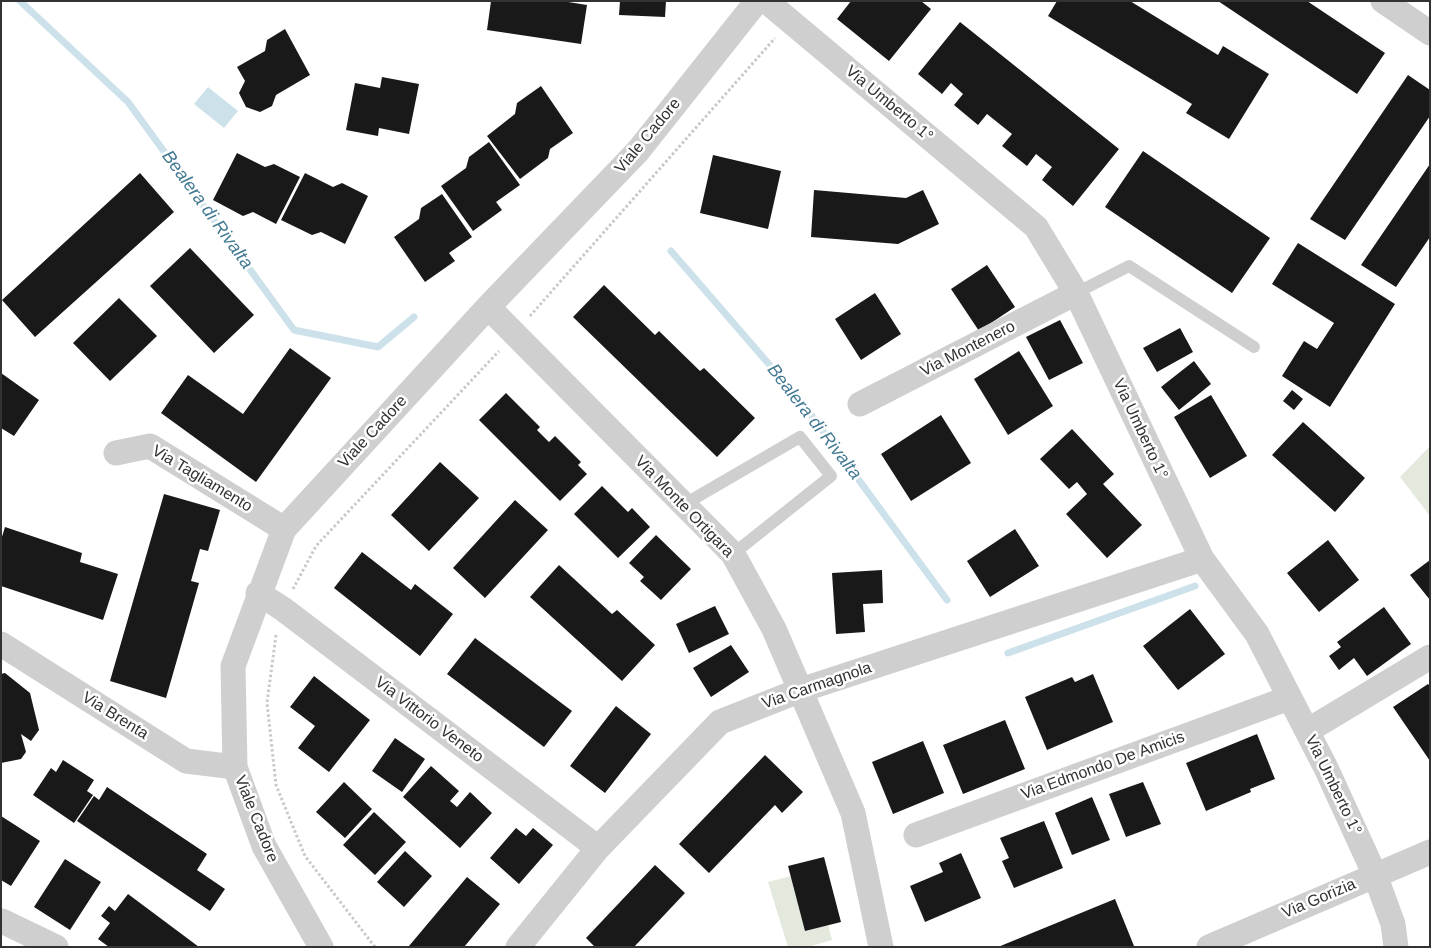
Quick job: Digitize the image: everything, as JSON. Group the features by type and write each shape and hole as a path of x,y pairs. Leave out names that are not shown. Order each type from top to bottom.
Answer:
{"street":[{"name":"Viale Cadore","path":"321,947 264,846 235,767 233,666 258,593 284,529 488,307 638,151 757,1"},
{"name":"Via Umberto 1°","path":"766,1 1036,227 1076,293 1202,559 1257,634 1307,731 1375,875 1393,924 1396,947"},
{"path":"1383,1 1430,33"},
{"name":"Via Montenero","path":"860,404 1076,293"},
{"name":"Via Monte Ortigara","path":"488,307 732,554 774,630 853,813 881,947"},
{"name":"Via Tagliamento","path":"116,453 150,446 284,529"},
{"name":"Via Carmagnola","path":"518,947 598,848 720,722 801,690 1202,559"},
{"name":"Via Vittorio Veneto","path":"258,593 283,609 598,848"},
{"name":"Via Brenta","path":"1,644 186,761 235,767"},
{"path":"1307,731 1430,657"},
{"name":"Via Edmondo De Amicis","path":"916,835 1289,698"},
{"name":"Via Gorizia","path":"1209,947 1430,852"},
{"path":"2,921 56,947"}],"lane":[{"path":"1076,293 1129,266 1254,348"},
{"path":"683,505 800,437 831,476 732,554"}],"path":[{"path":"375,947 305,856 276,785 267,703 274,641 283,609 316,546 514,335 790,22"}],"shaded area":[{"path":"1430,446 1430,516 1400,477"},
{"path":"814,870 832,940 808,947 788,947 768,882"}],"water":[{"path":"208,87 238,111 224,128 194,104"}],"building":[{"path":"491,1 562,1 587,5 581,44 487,30"},
{"path":"620,1 666,1 665,17 619,15"},
{"path":"851,1 921,1 931,9 889,61 837,19"},
{"path":"1057,1 1130,1 1218,55 1223,46 1269,74 1229,139 1186,113 1192,104 1048,16"},
{"path":"1218,1 1307,1 1385,53 1357,94"},
{"path":"960,22 1119,149 1073,206 1042,180 1052,167 1036,154 1027,166 1002,146 1012,134 987,114 978,125 954,105 963,94 951,83 942,94 918,74"},
{"path":"285,29 310,75 276,95 272,106 260,112 246,107 239,93 245,81 237,67 265,51 267,40"},
{"path":"1408,75 1430,90 1430,116 1345,240 1310,219"},
{"path":"382,77 419,84 409,134 379,128 378,136 346,130 355,83 380,88"},
{"path":"541,86 573,133 550,149 548,158 520,179 487,136 515,114 517,103"},
{"path":"489,142 520,185 496,202 502,210 473,231 441,186 466,168 469,157"},
{"path":"1143,151 1270,238 1232,293 1105,207"},
{"path":"237,153 265,167 274,164 300,177 276,224 253,212 243,216 213,200"},
{"path":"713,155 781,171 768,229 700,213"},
{"path":"1430,164 1430,237 1396,287 1361,265"},
{"path":"140,173 174,212 35,337 2,300"},
{"path":"305,173 333,187 342,183 368,196 345,244 321,232 312,235 281,220"},
{"path":"814,190 906,198 923,190 939,224 898,244 811,237"},
{"path":"442,194 472,237 449,253 455,261 425,282 394,237 419,219 421,208"},
{"path":"1298,243 1395,304 1330,407 1282,376 1304,341 1317,349 1334,323 1272,284"},
{"path":"190,248 254,315 214,353 150,286"},
{"path":"987,265 1015,307 979,331 951,289"},
{"path":"604,285 655,335 659,331 700,371 704,368 755,418 717,457 573,317"},
{"path":"875,293 901,334 861,360 835,319"},
{"path":"119,298 157,336 110,381 73,343"},
{"path":"1060,320 1083,363 1049,380 1026,337"},
{"path":"1180,328 1193,352 1157,372 1143,348"},
{"path":"290,348 331,378 256,482 161,413 188,375 243,414"},
{"path":"1019,351 1053,406 1008,435 974,379"},
{"path":"1194,361 1211,384 1179,410 1161,387"},
{"path":"1,373 39,400 14,436 1,428"},
{"path":"1292,390 1303,399 1294,410 1283,401"},
{"path":"506,393 540,427 537,430 549,442 555,436 581,462 578,465 587,474 560,501 479,420"},
{"path":"1211,395 1247,456 1210,478 1174,417"},
{"path":"941,415 971,463 911,501 881,454"},
{"path":"1303,422 1365,478 1335,512 1272,455"},
{"path":"1072,429 1114,474 1103,484 1142,525 1107,558 1066,514 1087,494 1077,482 1069,489 1040,459"},
{"path":"440,462 479,498 429,551 391,515"},
{"path":"602,486 628,512 632,508 650,527 618,558 574,514"},
{"path":"164,494 220,510 208,551 200,549 191,581 199,583 166,698 110,681"},
{"path":"515,500 548,530 485,598 453,568"},
{"path":"5,527 82,553 80,562 118,574 103,620 1,586 1,540"},
{"path":"1015,529 1039,566 990,597 967,561"},
{"path":"656,535 691,569 661,600 640,581 644,577 629,563"},
{"path":"1328,540 1359,580 1319,612 1287,573"},
{"path":"362,552 411,590 415,584 453,614 420,656 334,588"},
{"path":"1430,560 1430,600 1410,575"},
{"path":"559,565 612,614 617,610 655,645 622,681 530,597"},
{"path":"882,570 883,603 863,604 865,632 836,634 832,573"},
{"path":"715,606 729,634 689,653 676,624"},
{"path":"1384,607 1411,644 1367,676 1354,658 1339,670 1329,656 1341,647 1337,642"},
{"path":"1190,609 1225,654 1178,690 1143,646"},
{"path":"475,638 572,711 544,747 447,674"},
{"path":"731,645 749,672 711,697 693,668"},
{"path":"5,673 30,693 39,730 31,741 21,734 26,752 21,759 1,763 1,674"},
{"path":"1093,674 1113,722 1047,750 1025,697 1072,677 1075,682"},
{"path":"314,676 370,720 329,772 298,748 315,726 290,707"},
{"path":"1428,684 1430,686 1430,761 1393,707"},
{"path":"616,706 651,734 605,793 570,766"},
{"path":"1005,720 1025,769 963,794 943,745"},
{"path":"1257,734 1275,779 1250,789 1251,792 1206,811 1186,763"},
{"path":"395,738 425,759 402,792 372,771"},
{"path":"923,741 944,793 893,814 872,762"},
{"path":"765,755 803,792 782,813 775,805 709,873 679,844"},
{"path":"63,760 94,780 87,791 93,795 74,823 33,795 51,768 56,772"},
{"path":"431,766 459,791 450,801 457,807 470,792 492,813 460,848 403,797"},
{"path":"344,782 372,809 345,838 316,812"},
{"path":"1143,782 1161,824 1126,837 1109,794"},
{"path":"107,787 207,854 197,870 225,889 210,911 77,821 94,796 99,800"},
{"path":"1092,797 1110,840 1072,855 1055,813"},
{"path":"374,812 406,842 375,875 343,845"},
{"path":"1,816 40,841 11,886 1,880"},
{"path":"1044,821 1063,868 1014,888 1002,861 1009,858 1000,838"},
{"path":"516,828 526,836 533,828 553,845 519,884 490,858"},
{"path":"405,851 432,876 404,907 377,882"},
{"path":"961,853 981,898 925,922 910,886 943,872 939,863"},
{"path":"824,857 841,922 805,931 788,866"},
{"path":"65,859 101,882 70,930 34,907"},
{"path":"655,865 685,893 634,947 595,947 586,938"},
{"path":"467,877 500,904 464,947 409,946"},
{"path":"128,894 199,947 109,947 98,939 110,923 101,916 109,906 115,911"},
{"path":"1115,899 1134,946 1132,947 998,947"}],"waterway":[{"name":"Bealera di Rivalta","path":"20,1 128,102 294,330 378,347 414,317"},
{"name":"Bealera di Rivalta","path":"671,251 800,400 947,600"},
{"name":"Bealera di Rivalta","path":"1008,653 1195,586"}]}
